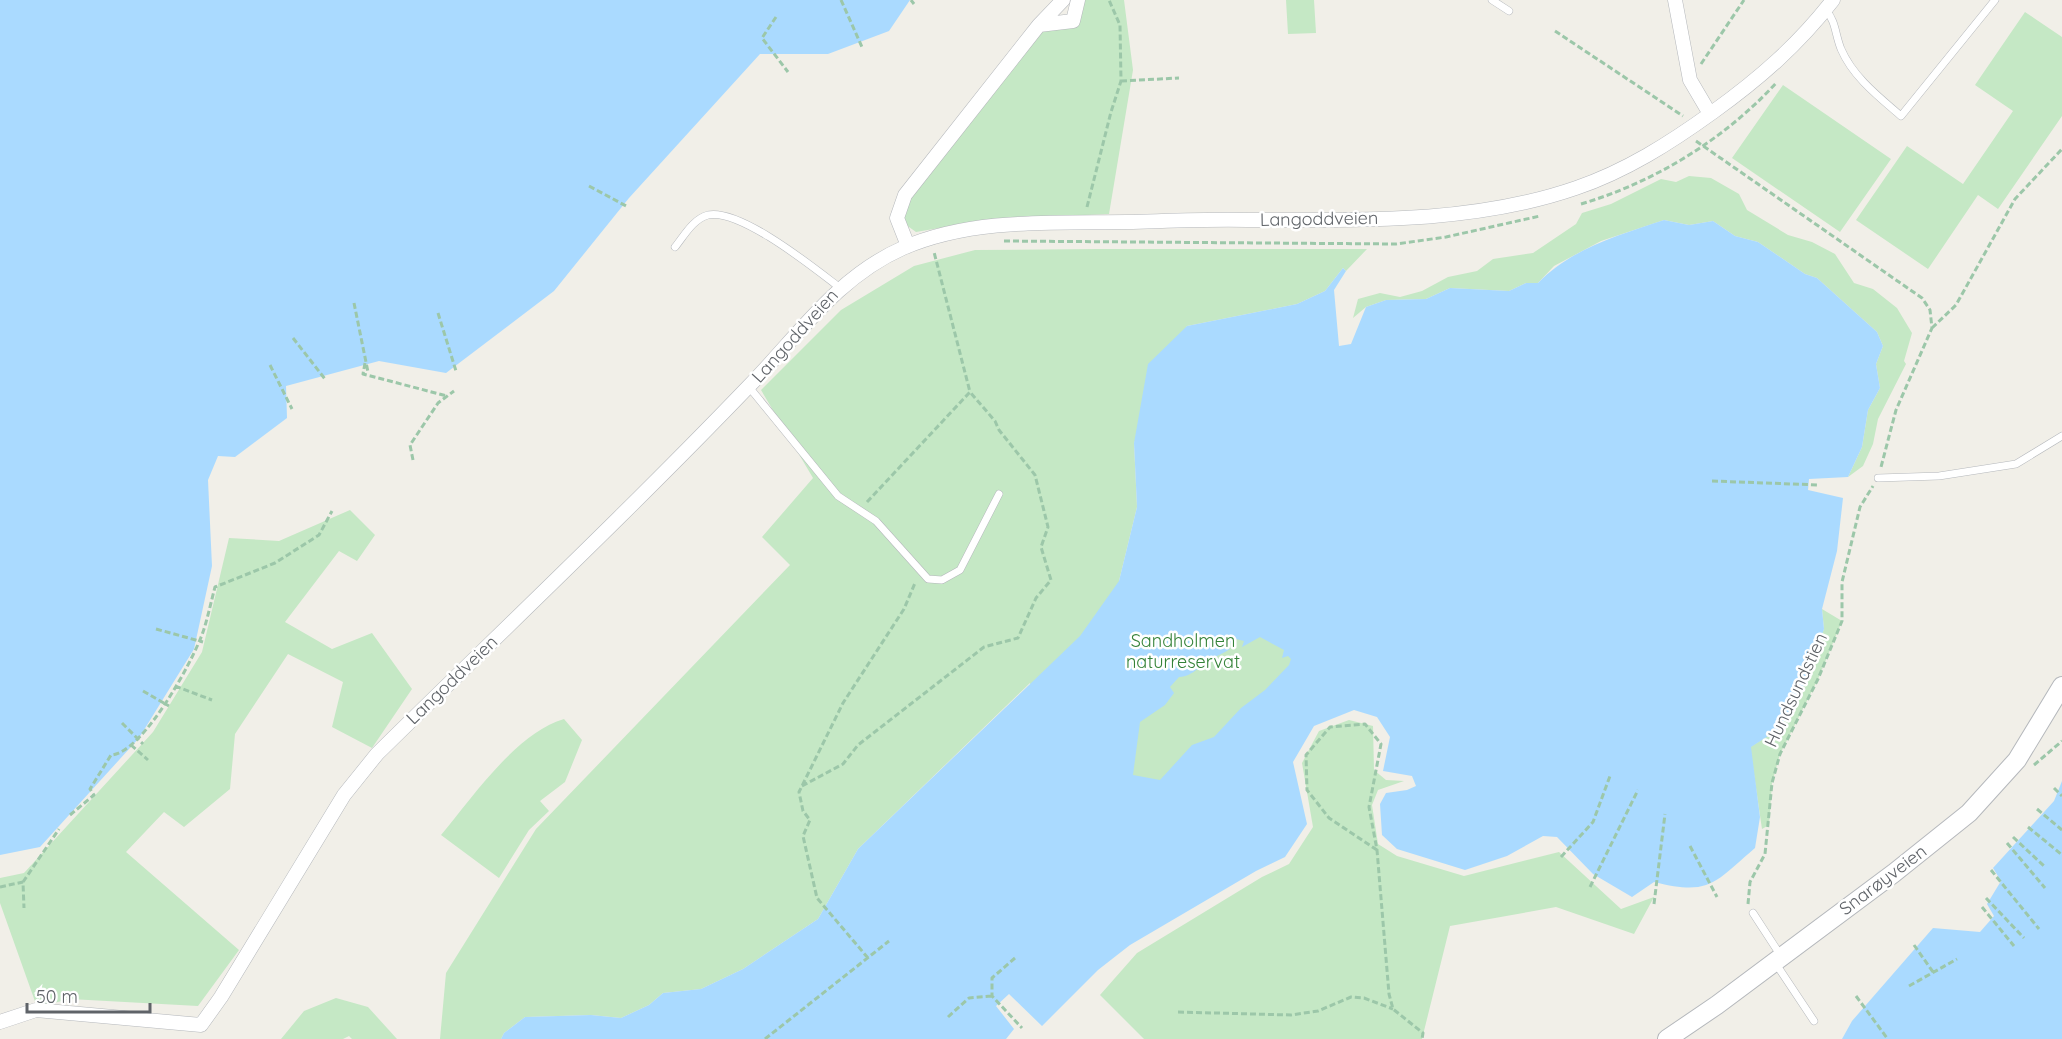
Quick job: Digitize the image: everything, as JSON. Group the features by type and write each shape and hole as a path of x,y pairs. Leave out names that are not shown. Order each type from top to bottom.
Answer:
{"street":[{"path":"908,246 897,218 905,195 1039,25 1063,0"},
{"path":"1039,25 1073,21 1078,0"},
{"path":"1675,0 1688,73 1697,95 1710,114"},
{"name":"Langoddveien","path":"201,1024 225,990 344,795 377,754 749,387 839,287 861,270 908,246 996,226 1095,222 1336,221 1464,212 1531,201 1576,188 1644,158 1683,134 1783,58 1830,5"},
{"name":"Snarøyveien","path":"1667,1039 1894,873 1969,813 2017,760 2062,686"},
{"path":"0,1022 36,1010 201,1024 198,1039"}],"lane":[{"path":"1492,0 1509,10"},
{"path":"1830,5 1841,49 1865,83 1901,116 1995,0"},
{"path":"675,247 695,222 709,215 738,221 791,250 839,287"},
{"path":"749,387 831,488 883,528 928,579 942,580 960,570 999,494"},
{"path":"1878,478 1940,476 2016,464 2062,436"},
{"path":"1753,913 1814,1021"}],"path":[{"path":"841,0 862,47"},
{"path":"911,0 914,4"},
{"path":"1095,222 1087,207 1121,81 1120,25 1109,0"},
{"path":"1688,73 1704,62 1744,0"},
{"path":"776,17 762,38 788,72"},
{"path":"1555,31 1684,117"},
{"path":"1121,81 1179,78"},
{"path":"1683,134 1922,298 1930,310 1932,328"},
{"path":"1932,328 1956,305 2015,200 2062,149"},
{"path":"589,186 628,207"},
{"path":"1003,241 1092,242"},
{"path":"925,255 943,249"},
{"path":"802,786 843,764 858,745 984,647 1018,638 1036,598 1051,580 1041,547 1048,527 1035,475 999,430 995,421 970,392 934,252"},
{"path":"354,303 368,372"},
{"path":"438,313 456,371"},
{"name":"Hundsundstien","path":"1753,913 1747,895 1750,882 1765,854 1772,783 1780,754 1818,679 1842,621 1842,582 1860,507 1878,478 1896,410 1932,328"},
{"path":"293,338 325,380"},
{"path":"365,363 363,375 447,396"},
{"path":"270,365 292,409"},
{"path":"413,460 410,445 438,403 454,391"},
{"path":"859,510 970,392"},
{"path":"1712,481 1819,485"},
{"path":"70,815 94,795 90,789 111,755 131,745 152,726 203,633 215,587 276,563 318,535 332,511"},
{"path":"868,958 817,898 803,836 810,820 802,811 799,792 843,703 904,609 920,571"},
{"path":"156,629 203,642"},
{"path":"175,686 212,700"},
{"path":"143,691 169,706"},
{"path":"122,723 143,744"},
{"path":"1377,850 1329,818 1307,790 1306,755 1330,727 1365,724 1381,744 1369,807 1377,850 1389,994 1393,1009"},
{"path":"2026,765 2034,765 2042,760 2062,741"},
{"path":"131,745 148,760"},
{"path":"1562,857 1593,822 1610,776"},
{"path":"2054,788 2062,796"},
{"path":"1590,887 1638,790"},
{"path":"2037,808 2062,830"},
{"path":"1654,904 1665,814"},
{"path":"2028,827 2061,854"},
{"path":"24,908 23,882 58,829"},
{"path":"2013,837 2044,866"},
{"path":"2007,843 2045,888"},
{"path":"1690,846 1717,897"},
{"path":"1991,870 2039,929"},
{"path":"0,887 23,882"},
{"path":"1986,897 2024,938"},
{"path":"1982,907 2014,946"},
{"path":"765,1039 890,941"},
{"path":"1914,945 1933,972"},
{"path":"1015,958 992,978 992,996 1022,1028"},
{"path":"1909,986 1957,958"},
{"path":"948,1017 969,998 992,996"},
{"path":"1856,996 1887,1038"},
{"path":"1178,1012 1290,1015 1318,1011 1351,997 1364,998 1393,1009 1423,1033 1422,1039"}],"green space":[{"path":"1078,0 1124,0 1133,70 1109,214 992,219 916,232 902,222 905,195 1039,25 1073,21"},
{"path":"1286,0 1314,0 1316,33 1288,34"},
{"path":"2025,12 2062,37 2062,116 1998,209 1978,195 1928,269 1856,220 1907,146 1963,184 2013,111 1975,85"},
{"path":"1783,85 1891,159 1840,232 1732,158"},
{"path":"1689,176 1711,178 1739,194 1747,210 1788,235 1812,242 1835,254 1854,283 1873,289 1897,308 1912,333 1904,361 1906,364 1878,419 1873,444 1863,466 1848,477 1862,447 1868,410 1880,388 1876,364 1883,346 1877,332 1817,278 1805,274 1758,242 1735,236 1713,221 1689,225 1664,220 1601,241 1554,266 1538,283 1526,283 1509,291 1450,288 1426,299 1386,300 1366,307 1353,318 1358,299 1380,293 1400,297 1422,291 1448,277 1477,271 1493,259 1533,253 1576,224 1582,213 1611,204 1661,179 1676,182"},
{"name":"Sandholmen naturreservat","path":"1367,249 1346,271 1343,268 1325,291 1297,304 1187,326 1134,443 1137,507 1119,581 1385,588 1076,877 1030,683 858,849 818,919 743,969 701,989 663,993 649,1005 621,1018 591,1015 525,1017 504,1033 501,1039 440,1039 446,973 536,829 790,565 762,537 813,478 761,390 841,310 914,266 975,250"},
{"path":"350,510 375,535 357,561 339,551 285,622 332,649 372,633 412,689 372,748 332,727 343,682 288,654 235,734 230,789 184,827 164,812 126,852 239,950 198,1006 70,999 37,1007 0,903 0,878 24,873 153,732 202,652 229,538 279,541"},
{"path":"1822,609 1842,621 1818,679 1780,754 1772,783 1769,825 1762,829 1750,747 1779,729 1824,629"},
{"path":"564,719 582,740 565,782 540,801 549,811 529,830 499,878 441,835 481,785 512,752 546,726"},
{"path":"1349,720 1373,726 1374,770 1386,780 1404,781 1378,790 1372,805 1378,844 1397,856 1464,876 1559,852 1621,909 1654,897 1634,934 1556,907 1450,926 1422,1039 1144,1039 1100,995 1137,953 1262,877 1289,864 1313,827 1302,763 1319,731"},
{"path":"336,998 368,1007 397,1039 352,1039 349,1036 343,1039 281,1039 304,1011"}],"water":[{"path":"0,0 910,0 889,31 828,54 760,54 629,198 554,291 446,373 379,361 286,386 287,418 235,457 218,456 208,480 212,566 194,649 139,738 40,847 0,855"},
{"path":"1664,220 1689,225 1713,221 1735,236 1758,242 1805,274 1817,278 1877,332 1883,346 1876,364 1880,388 1868,410 1862,447 1848,477 1809,479 1808,490 1843,498 1837,551 1822,609 1824,629 1802,690 1779,729 1751,747 1760,817 1755,848 1720,878 1700,887 1688,888 1654,882 1632,897 1593,874 1557,837 1543,836 1507,856 1465,870 1397,849 1382,835 1380,804 1386,793 1407,790 1416,786 1412,776 1383,771 1390,737 1377,717 1354,710 1314,726 1293,762 1307,824 1285,857 1256,871 1130,945 1098,970 1042,1026 1009,994 996,1006 1014,1029 1006,1039 501,1039 504,1033 525,1017 591,1015 621,1018 649,1005 663,993 701,989 743,969 818,919 858,849 1080,636 1119,581 1137,507 1134,443 1148,364 1187,326 1297,304 1325,291 1343,268 1346,271 1334,290 1339,346 1351,344 1366,307 1386,300 1426,299 1450,288 1509,291 1526,283 1538,283 1566,260 1597,244","holes":["1260,637 1284,650 1282,658 1288,656 1291,659 1289,665 1265,690 1241,708 1214,737 1192,745 1160,780 1133,775 1140,722 1165,705 1174,693 1170,687 1179,677 1193,672 1208,660 1230,649 1225,647 1236,639 1244,641 1242,647"]},
{"path":"2062,781 2062,1039 1842,1039 1852,1021 1933,928 1980,932 1994,916 1987,904 2001,881 1993,868 2054,801"}]}
